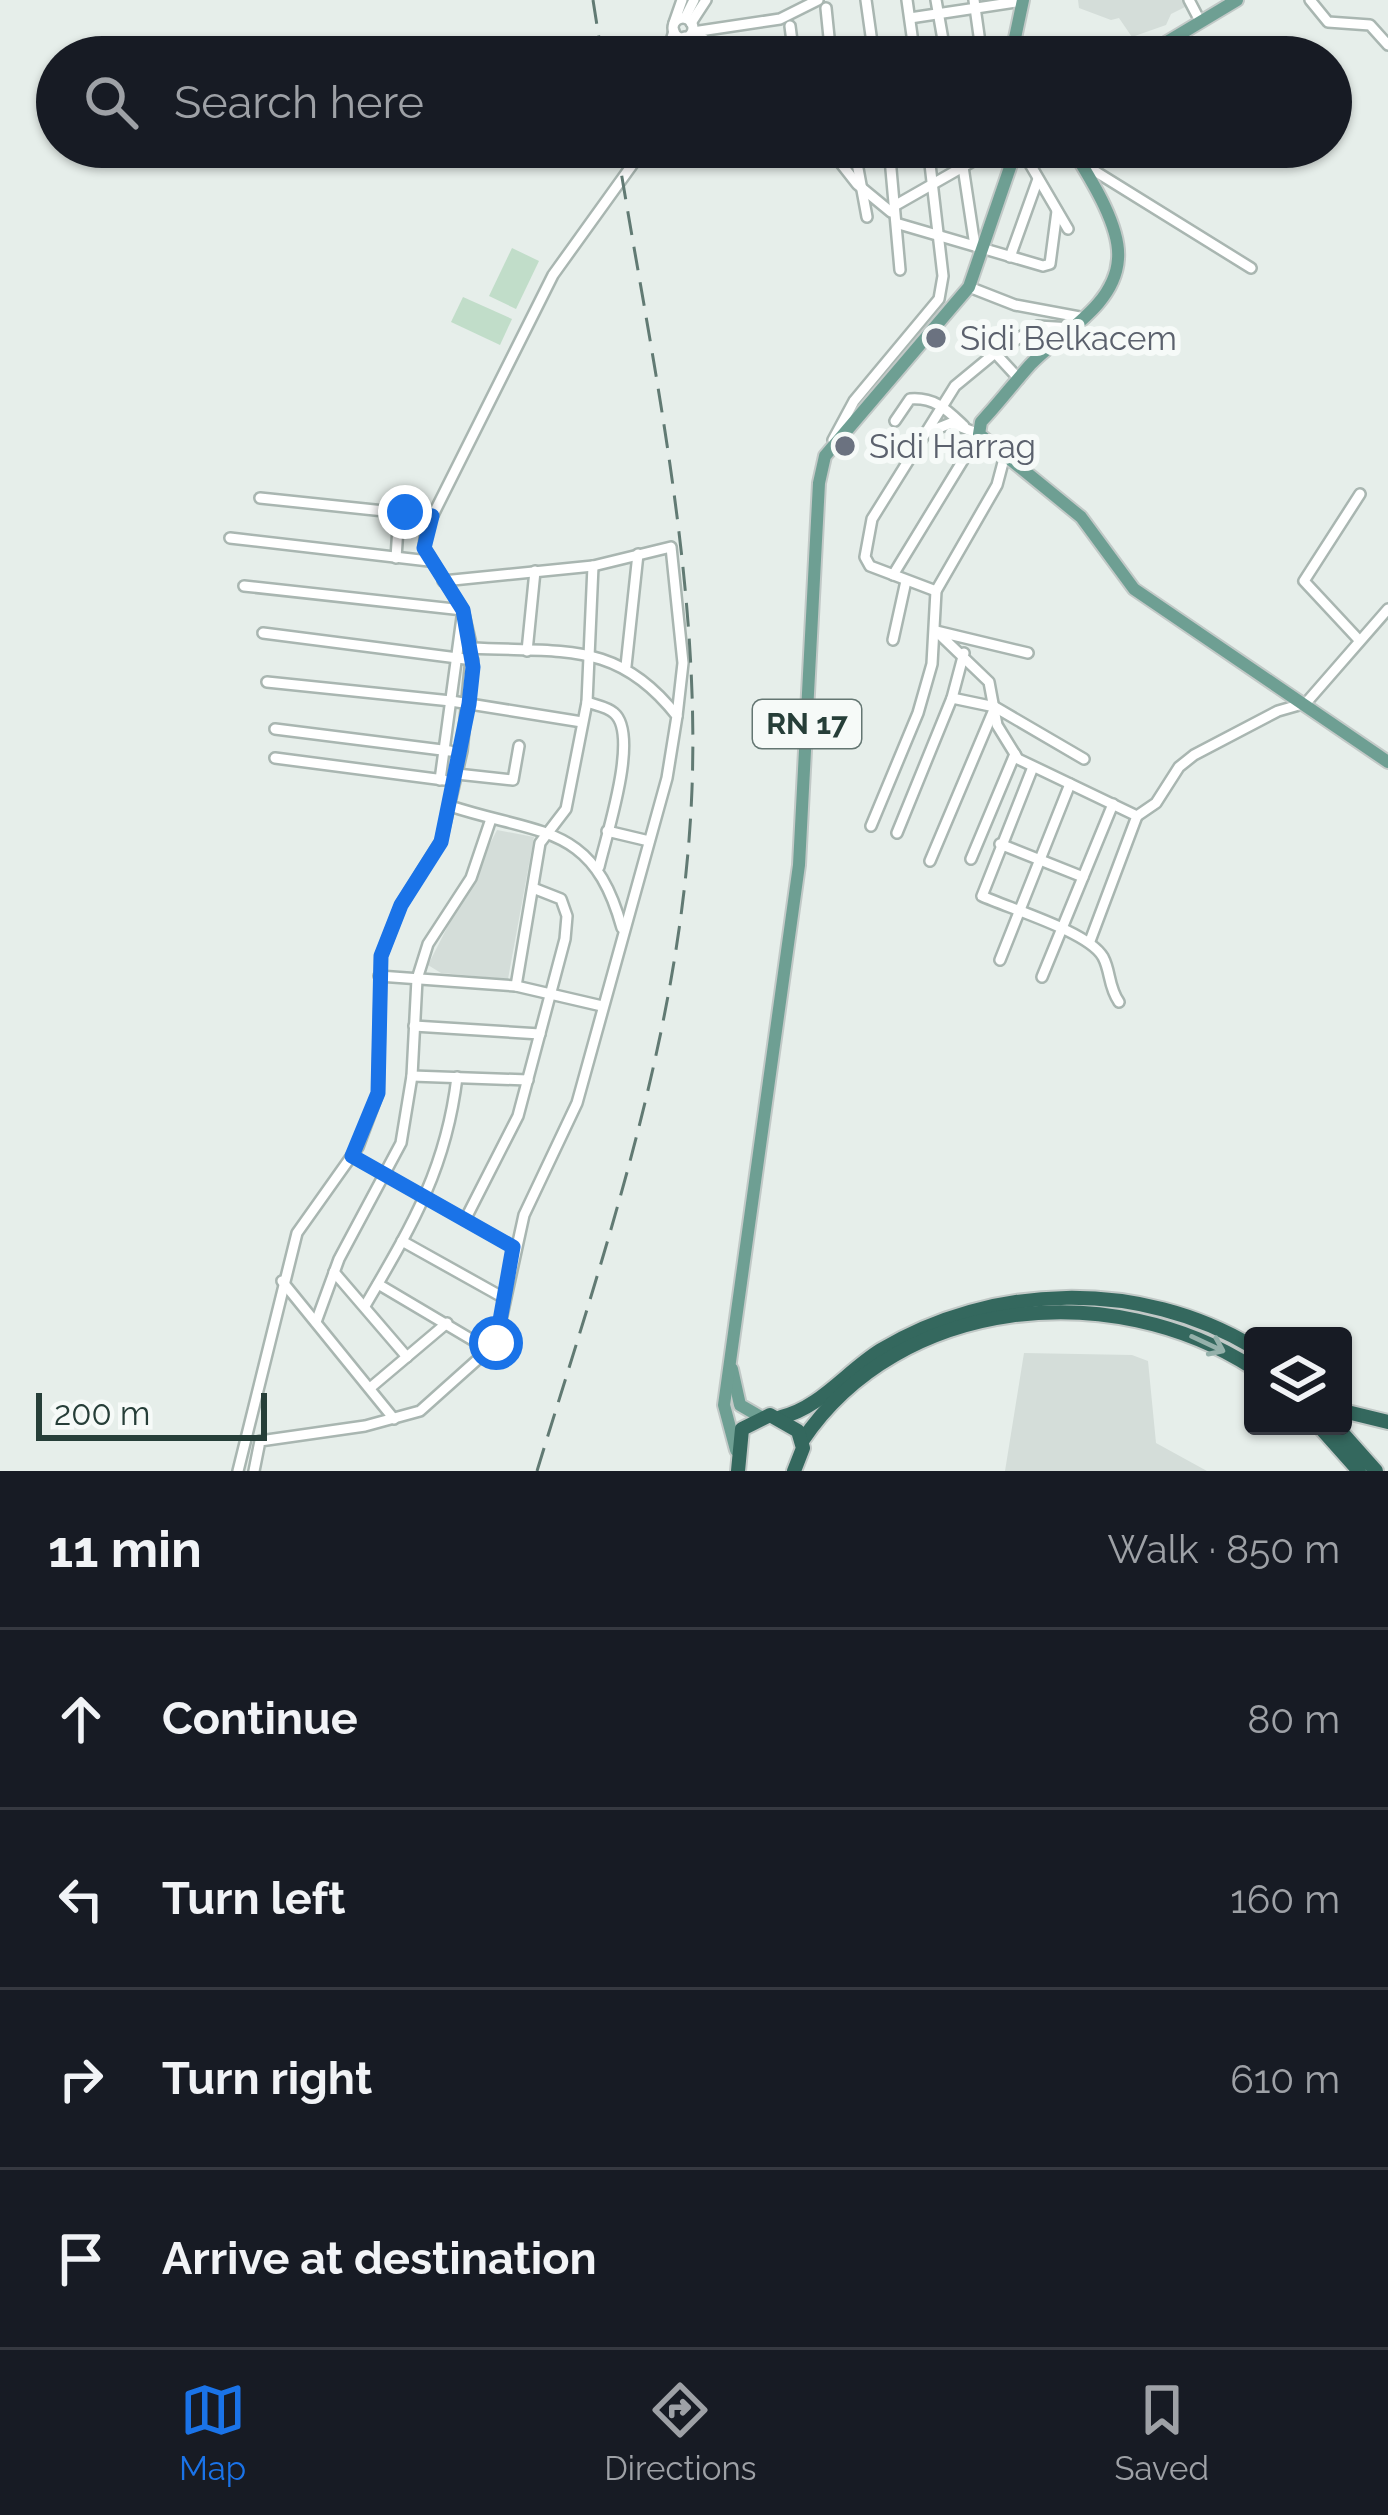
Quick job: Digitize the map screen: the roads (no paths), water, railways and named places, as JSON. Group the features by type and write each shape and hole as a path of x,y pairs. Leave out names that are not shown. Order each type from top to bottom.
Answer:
{"highway":[{"path":"739,1462 742,1429 759,1416 781,1417 808,1407 853,1369 902,1338 958,1315 1017,1300 1080,1298 1148,1307 1205,1323 1244,1342"},
{"path":"794,1471 825,1409 889,1359 946,1332 1006,1316 1046,1311 1123,1315 1205,1341 1244,1363"},
{"path":"1352,1413 1388,1422"},
{"path":"781,1417 804,1456"},
{"path":"1327,1435 1359,1471"},
{"path":"1344,1435 1376,1471"}],"main road":[{"path":"1015,36 1023,0"},
{"path":"1176,36 1237,0"},
{"path":"825,456 969,287 1007,168"},
{"path":"1083,168 1118,259 1108,286 1084,318 1019,379 973,431 1082,517 1134,589 1388,762"},
{"name":"RN 17","path":"739,1462 725,1418 730,1358 799,865 813,536 825,456"},
{"name":"RN 17","path":"730,1358 740,1405 759,1416"}],"street":[{"path":"682,0 684,28"},
{"path":"682,36 694,0"},
{"path":"679,36 706,0"},
{"path":"866,0 871,36"},
{"path":"907,0 912,36"},
{"path":"936,0 942,36"},
{"path":"910,18 1023,0"},
{"path":"1189,0 1200,21"},
{"path":"1310,0 1328,22 1370,25 1388,45"},
{"path":"684,28 780,19 822,4 827,36"},
{"path":"975,5 979,36"},
{"path":"790,26 791,36"},
{"path":"684,28 697,36"},
{"path":"238,1471 297,1234 352,1156 378,1093 379,976 401,905 441,842 462,751 472,654 463,610 424,548 432,516 553,275 630,168"},
{"path":"844,168 857,184 894,209"},
{"path":"856,168 867,218"},
{"path":"891,168 900,270"},
{"path":"825,456 854,401 936,305 943,276 930,168"},
{"path":"894,209 957,168"},
{"path":"964,168 979,248"},
{"path":"1032,168 1068,229"},
{"path":"1089,168 1251,268"},
{"path":"1010,257 1038,178"},
{"path":"899,224 1050,264 1058,211"},
{"path":"969,287 1015,305 1084,318"},
{"path":"936,591 870,566 868,534 930,431 941,404 994,353 1038,326 1072,328"},
{"path":"994,353 1019,379"},
{"path":"895,421 910,399 941,404 973,431"},
{"path":"930,431 951,423 973,431"},
{"path":"893,575 973,431"},
{"path":"872,826 918,713 936,631 936,591 997,485 1005,455"},
{"path":"1359,640 1304,581 1360,494"},
{"path":"260,498 432,516"},
{"path":"396,558 399,512"},
{"path":"230,538 429,561"},
{"path":"254,1471 260,1441 394,1419 429,1406 491,1351 513,1247 572,1116 649,841 676,716 683,664 673,549 593,566 443,581"},
{"path":"626,666 638,554"},
{"path":"516,986 544,834 566,808 587,702 593,566"},
{"path":"527,651 535,571"},
{"path":"893,640 906,581"},
{"path":"244,586 463,610"},
{"path":"440,780 463,610"},
{"path":"1090,941 1137,815 1156,803 1179,767 1278,712 1306,703 1388,610"},
{"path":"936,631 989,682 1012,750 1033,766 1137,815"},
{"path":"936,631 1028,653"},
{"path":"263,633 454,656 527,651 592,656 626,666 650,682 676,716"},
{"path":"897,833 952,698 964,653"},
{"path":"267,682 451,701 582,722"},
{"path":"952,698 995,707 1084,759"},
{"path":"587,702 614,712 623,725 624,751 599,867"},
{"path":"930,861 995,707"},
{"path":"971,859 1025,727"},
{"path":"275,729 462,751"},
{"path":"275,758 440,780 513,780 518,746"},
{"path":"1033,766 982,896 1090,941 1106,961 1106,983 1119,1002"},
{"path":"1000,960 1070,784"},
{"path":"1042,977 1113,805"},
{"path":"450,806 544,834 590,856 599,867 622,928"},
{"path":"316,1322 334,1272 401,1143 412,1076 417,979 428,944 471,878 491,819"},
{"path":"608,831 649,841"},
{"path":"1000,844 1084,877"},
{"path":"465,1220 518,1116 554,992 567,916 561,899 533,888"},
{"path":"379,976 516,986 602,1006"},
{"path":"414,1026 540,1034"},
{"path":"412,1076 528,1080"},
{"path":"365,1306 427,1198 450,1132 458,1077"},
{"path":"352,1156 513,1247"},
{"path":"402,1241 503,1298"},
{"path":"334,1272 406,1357"},
{"path":"282,1281 394,1419"},
{"path":"378,1283 491,1351"},
{"path":"370,1388 447,1324"}],"railway":[{"path":"593,0 599,36"},
{"path":"537,1471 614,1219 657,1050 686,877 692,789 692,709 681,547 621,168"}],"place":[{"name":"Sidi Belkacem","path":"936,338"},
{"name":"Sidi Harrag","path":"845,446"}]}
